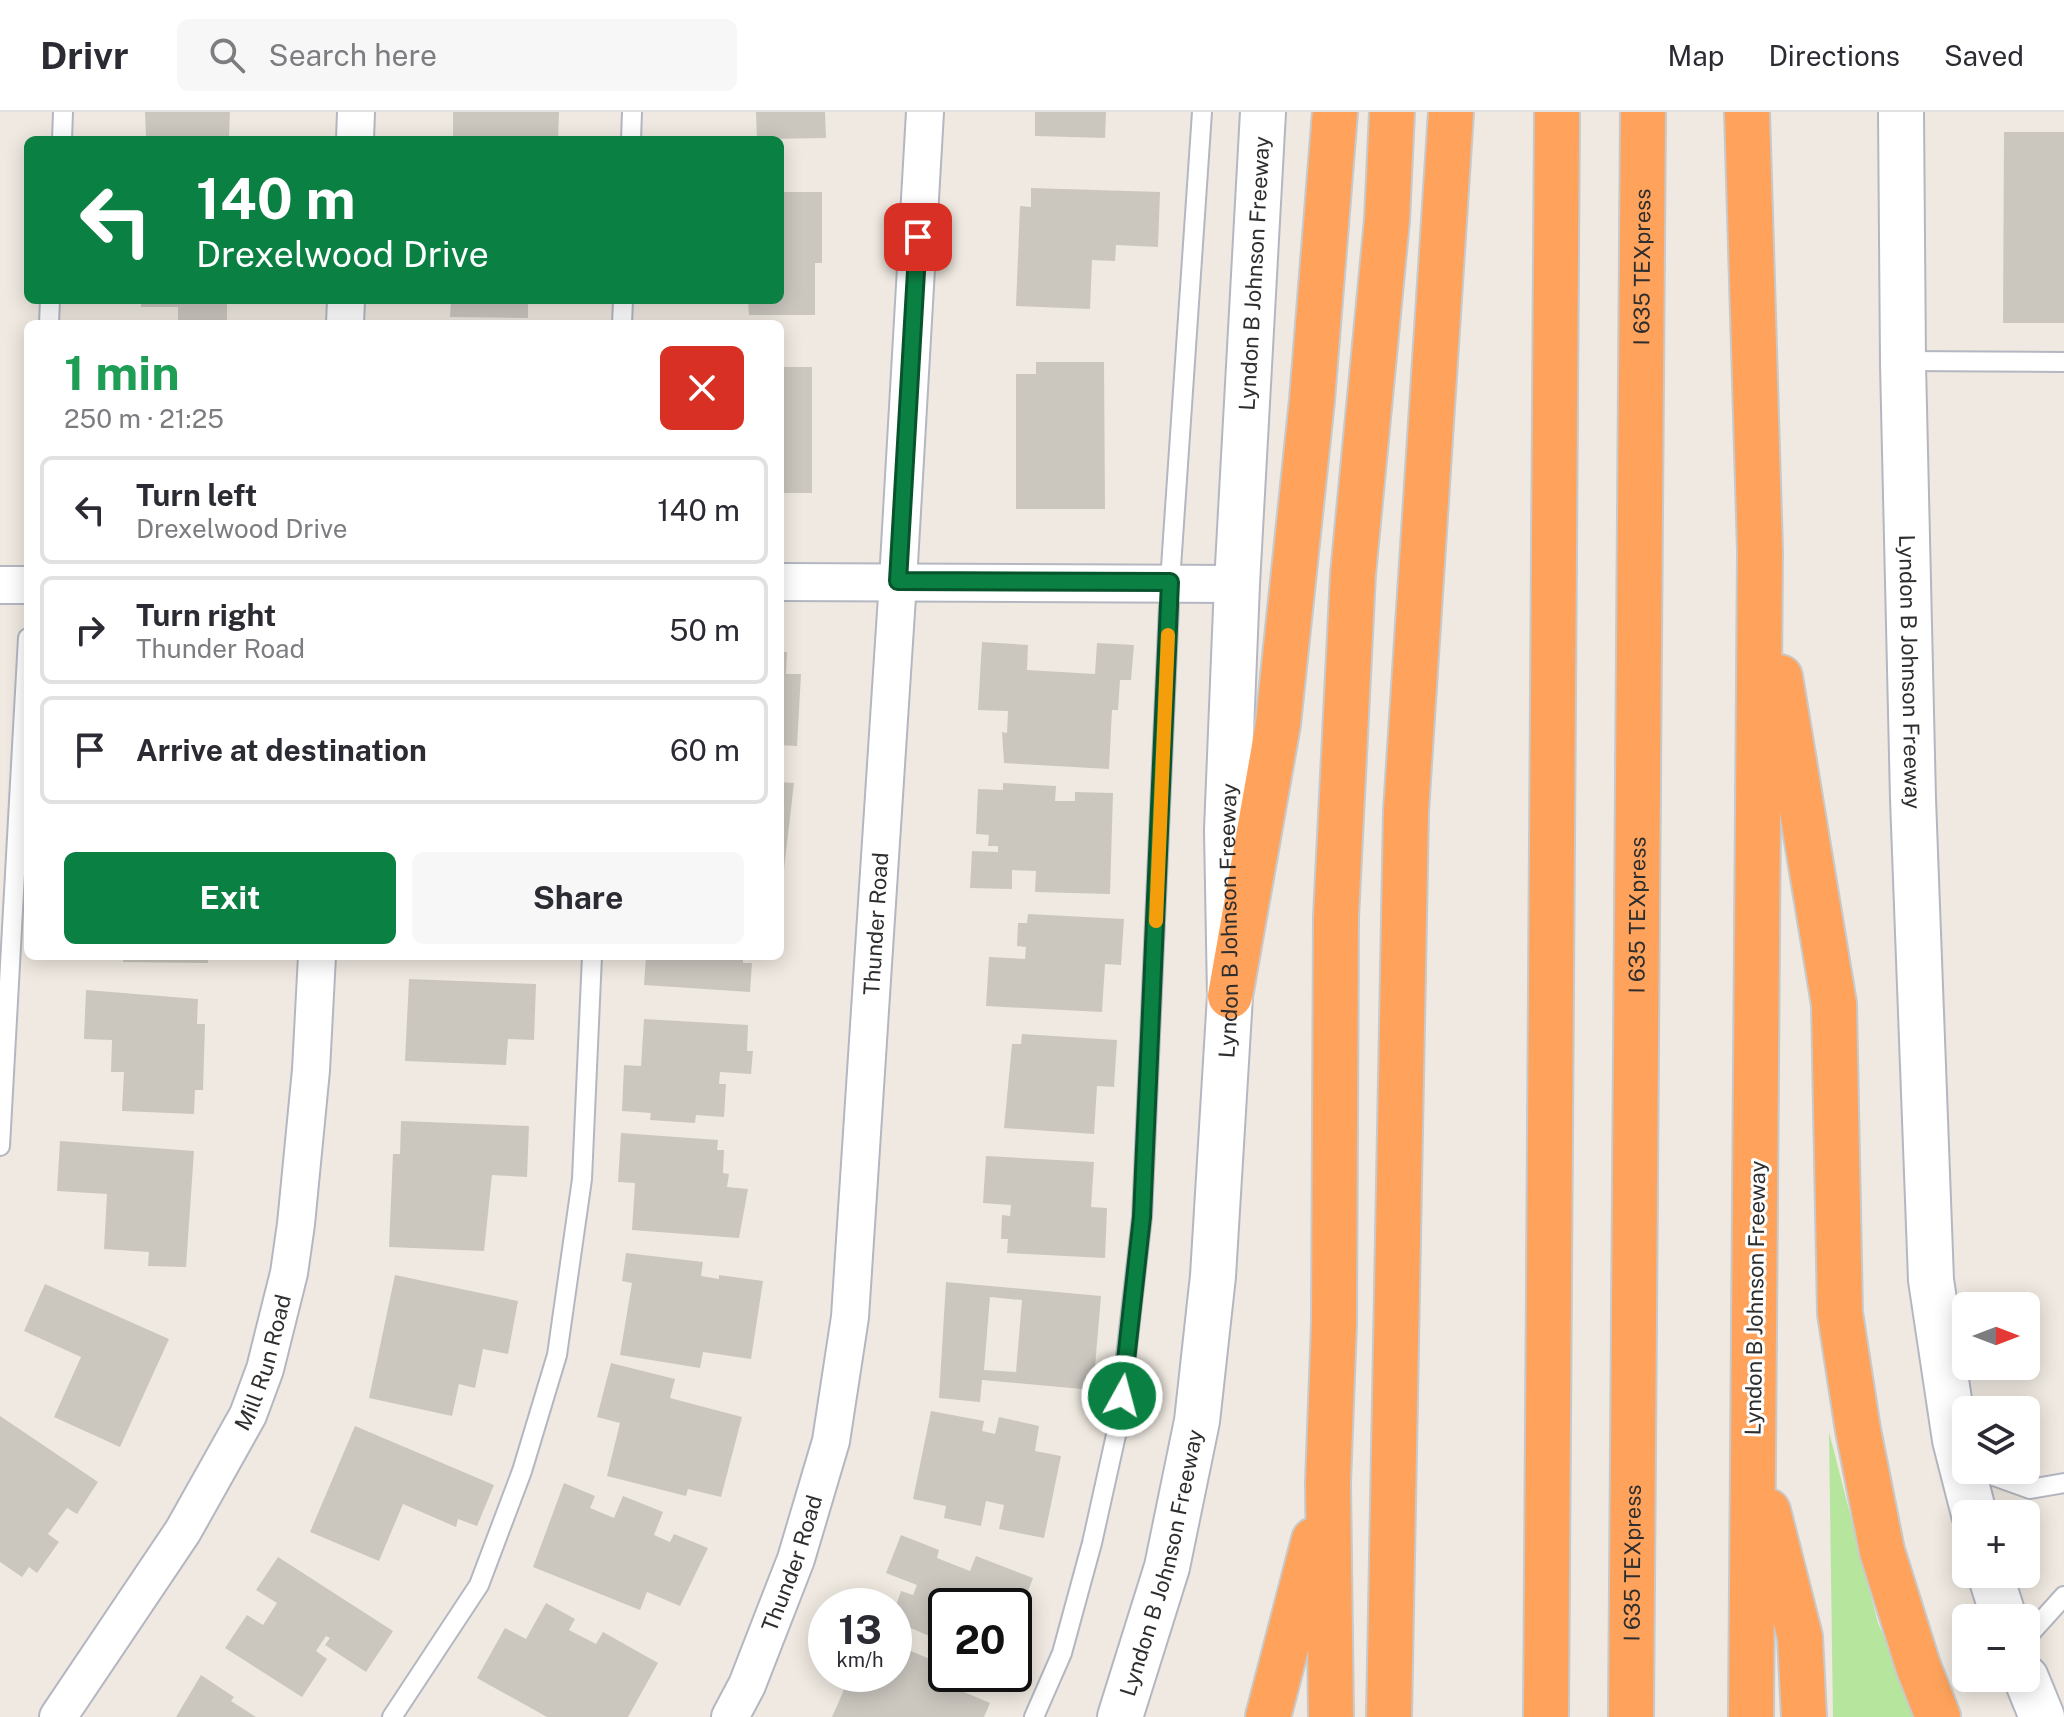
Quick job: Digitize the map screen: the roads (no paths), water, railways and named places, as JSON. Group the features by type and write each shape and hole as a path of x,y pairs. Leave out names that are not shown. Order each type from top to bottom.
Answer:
{"highway":[{"path":"1230,996 1278,724 1312,400 1335,112"},
{"path":"1331,1717 1328,1483 1334,1323 1336,917 1353,574 1387,220 1392,112"},
{"path":"1389,1717 1406,811 1451,112"},
{"path":"1546,1717 1557,112"},
{"name":"I 635 TEXpress","path":"1631,1717 1643,112"},
{"name":"Lyndon B Johnson Freeway","path":"1747,112 1760,551 1751,1717"},
{"path":"1760,551 1834,1004 1840,1313 1858,1430 1882,1551 1918,1666 1938,1717"},
{"path":"1753,1451 1800,1637 1804,1717"},
{"path":"1268,1717 1328,1483"}],"main road":[{"name":"Lyndon B Johnson Freeway","path":"1120,1717 1167,1567 1197,1421 1213,1276 1230,996 1227,830 1237,584 1263,112"},
{"name":"Lyndon B Johnson Freeway","path":"1901,112 1913,799 1931,1280 1956,1396"},
{"path":"2032,1692 2042,1717"}],"street":[{"path":"355,136 356,112"},
{"name":"Thunder Road","path":"730,1717 747,1685 801,1544 831,1441 850,1317 925,112"},
{"path":"784,582 1237,584"},
{"path":"0,585 24,585"},
{"name":"Mill Run Road","path":"58,1717 183,1531 248,1415 265,1369 289,1273 296,1224 311,1070 317,960"}],"lane":[{"path":"62,136 63,112"},
{"path":"631,136 632,112"},
{"path":"1034,1717 1062,1653 1092,1543 1118,1426 1142,1217 1170,582 1202,112"},
{"path":"1903,361 2064,362"},
{"path":"0,1146 24,711"},
{"path":"392,1717 479,1585 522,1471 557,1355 582,1179 592,960"},
{"path":"2016,1484 2030,1489 2064,1483"},
{"path":"2040,1623 2064,1596"}]}
